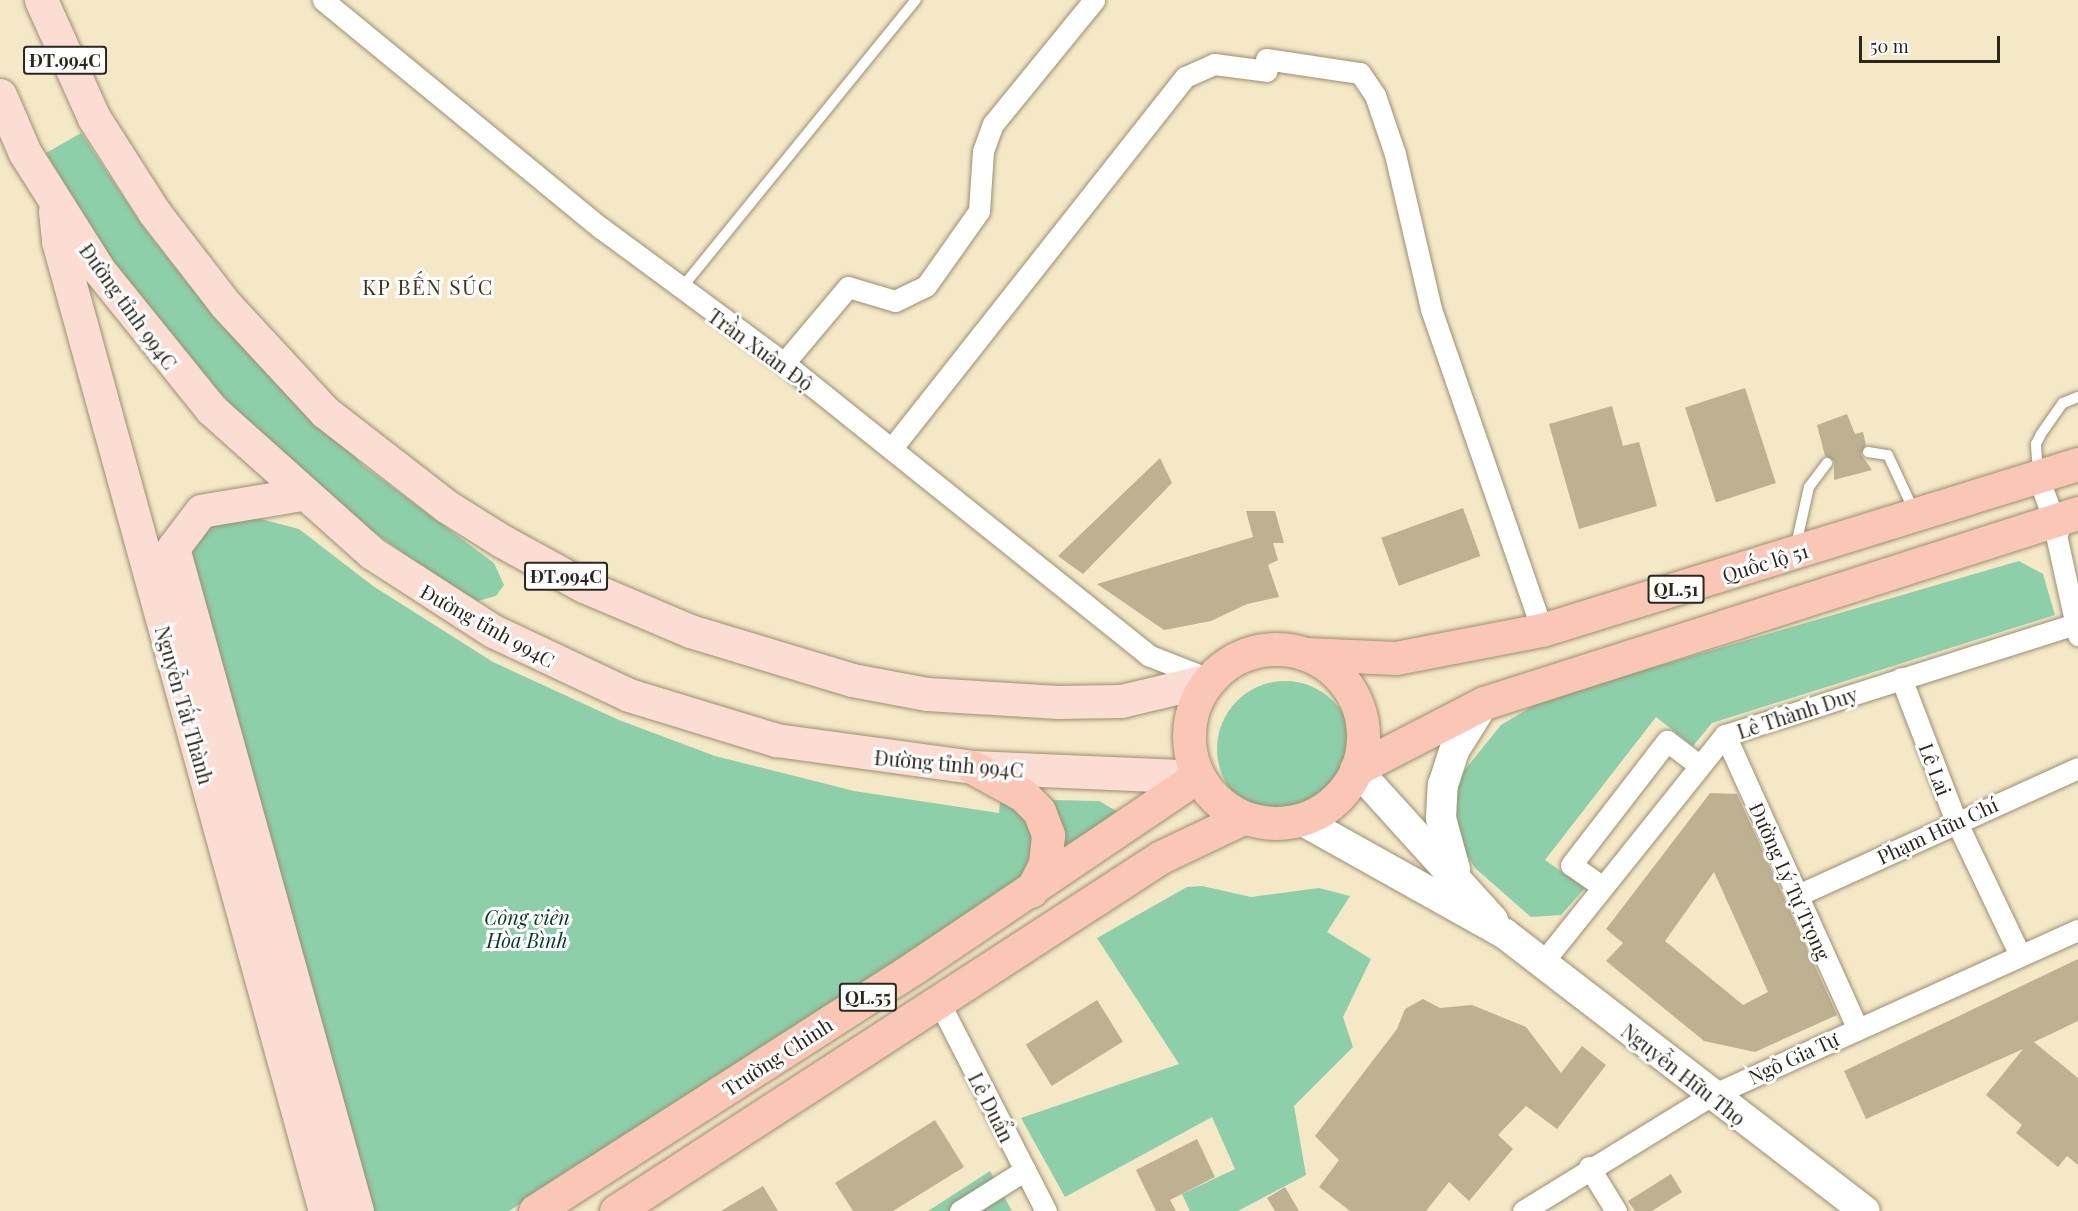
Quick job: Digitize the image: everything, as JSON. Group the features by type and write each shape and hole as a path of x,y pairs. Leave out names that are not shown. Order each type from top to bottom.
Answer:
{"highway":[{"name":"Quốc lộ 51","path":"1305,654 1396,658 1542,630 1917,516 2078,464"},
{"name":"QL.51","path":"1356,769 1484,703 2066,517"},
{"path":"1275,650 1305,654 1335,672 1356,701 1363,735 1356,769 1334,801 1301,820 1282,824 1244,818 1225,808 1197,777 1188,736 1191,716 1210,680 1244,655 1275,650"},
{"path":"972,767 1023,795 1039,810 1048,835 1045,864 1031,891"},
{"name":"Trường Chinh","path":"535,1211 1031,891 1197,777"},
{"name":"QL.55","path":"616,1211 1161,857 1244,818"}],"main road":[{"name":"ĐT.994C","path":"42,0 94,118 154,212 225,304 325,412 446,506 502,541 584,586 690,631 852,680 927,694 1058,702 1121,700 1210,680"},
{"name":"Đường tỉnh 994C","path":"0,97 53,197 166,359 260,458 301,494 414,583 581,676 697,720 776,740 972,767 1197,777"},
{"name":"Nguyễn Tất Thành","path":"53,197 58,241 158,553 357,1211"},
{"path":"158,553 201,511 301,494"},
{"name":"Nguyễn Tất Thành","path":"158,553 325,1211"}],"street":[{"name":"Trần Xuân Độ","path":"324,0 680,290 783,363 892,448 1148,655 1210,680"},
{"path":"783,363 848,287 895,301 926,286 979,211 983,151 993,124 1094,0"},
{"path":"892,448 1185,76 1214,64 1267,65 1360,73 1375,95 1395,154 1431,309 1542,630"},
{"path":"2038,477 2066,517 2078,572"},
{"path":"2066,517 2076,627"},
{"name":"Lê Thành Duy","path":"1543,962 1600,885 1697,764 1725,735 1901,678 2076,627"},
{"name":"Lê Lai","path":"1901,678 1956,821 2020,955"},
{"path":"1459,880 1446,846 1443,785 1455,749 1484,703"},
{"name":"Đường Lý Tự Trọng","path":"1725,735 1857,1027"},
{"path":"1600,885 1571,865 1667,741 1697,764"},
{"name":"Phạm Hữu Chí","path":"1798,895 1956,821 2078,768"},
{"name":"Nguyễn Hữu Thọ","path":"1356,769 1459,880 1505,934"},
{"name":"Nguyễn Hữu Thọ","path":"1301,820 1505,934 1710,1096 1865,1211"},
{"name":"Ngô Gia Tự","path":"1523,1211 1589,1167 1710,1096 1857,1027 2078,930"},
{"name":"Lê Duẩn","path":"939,1002 1046,1211"},
{"path":"1589,1167 1616,1211"},
{"path":"960,1211 1025,1170"}],"lane":[{"path":"680,290 916,0"},
{"path":"2038,477 2036,444 2063,403 2078,397"},
{"path":"1868,452 1888,455 1917,516"},
{"path":"1794,553 1809,487 1827,463"}],"green space":[{"path":"81,133 144,228 216,319 365,467 494,563 504,585 496,596 478,601 456,591 364,525 261,435 189,361 139,305 46,153"},
{"name":"Công viên Hòa Bình","path":"245,515 299,529 373,586 493,662 619,720 715,756 854,791 999,813 1000,802 1030,814 1037,872 509,1211 373,1211 189,562 192,545 206,529"},
{"path":"2019,561 2043,574 2055,615 1712,723 1693,746 1656,717 1545,860 1585,888 1561,915 1531,917 1475,868 1459,843 1455,782 1501,725 1544,699"},
{"path":"1285,681 1311,686 1333,701 1348,723 1353,749 1348,775 1333,797 1311,812 1285,817 1259,812 1237,797 1222,775 1217,749 1222,723 1237,701 1259,686"},
{"path":"1052,800 1099,801 1120,813 1064,858"},
{"path":"1202,886 1251,897 1319,888 1350,896 1327,932 1371,959 1343,1017 1353,1047 1294,1106 1306,1175 1238,1211 1190,1211 1182,1194 1235,1169 1212,1117 1065,1197 1021,1118 1179,1064 1097,938 1187,887"},
{"path":"990,1171 1012,1211 928,1211"}],"building":[{"path":"1745,388 1776,483 1716,503 1685,407"},
{"path":"1612,406 1623,446 1639,442 1657,506 1579,529 1549,424"},
{"path":"1847,414 1855,434 1863,432 1866,445 1861,454 1872,470 1834,480 1834,461 1825,456 1817,425"},
{"path":"1160,458 1172,483 1083,574 1058,556"},
{"path":"1463,508 1480,556 1399,586 1381,538"},
{"path":"1246,511 1275,511 1284,543 1273,543 1278,560 1268,565 1279,597 1247,604 1211,621 1164,630 1097,584 1253,537"},
{"path":"1710,793 1737,794 1837,1015 1755,1052 1704,1041 1606,961 1623,943 1606,929","holes":["1714,872 1768,992 1743,1005 1665,941"]},
{"path":"2078,959 2078,1021 2034,1042 2078,1078 2078,1165 2067,1156 2058,1167 2016,1133 2022,1125 1986,1095 2023,1049 1866,1119 1844,1071"},
{"path":"1423,999 1440,1008 1472,1005 1526,1027 1561,1073 1582,1046 1606,1065 1557,1129 1526,1106 1498,1135 1513,1149 1469,1201 1449,1182 1426,1211 1350,1211 1319,1187 1339,1160 1315,1136 1397,1029 1405,1009"},
{"path":"1097,1000 1123,1042 1052,1086 1026,1045"},
{"path":"935,1120 964,1167 893,1211 853,1211 835,1183"},
{"path":"1197,1139 1215,1177 1170,1200 1176,1211 1156,1211 1136,1170"},
{"path":"1671,1174 1682,1192 1652,1211 1635,1211 1628,1201"},
{"path":"763,1186 778,1211 721,1211"},
{"path":"1285,1187 1299,1211 1275,1211 1267,1198"}],"district":[{"name":"KP BẾN SÚC","path":"428,286"}]}
